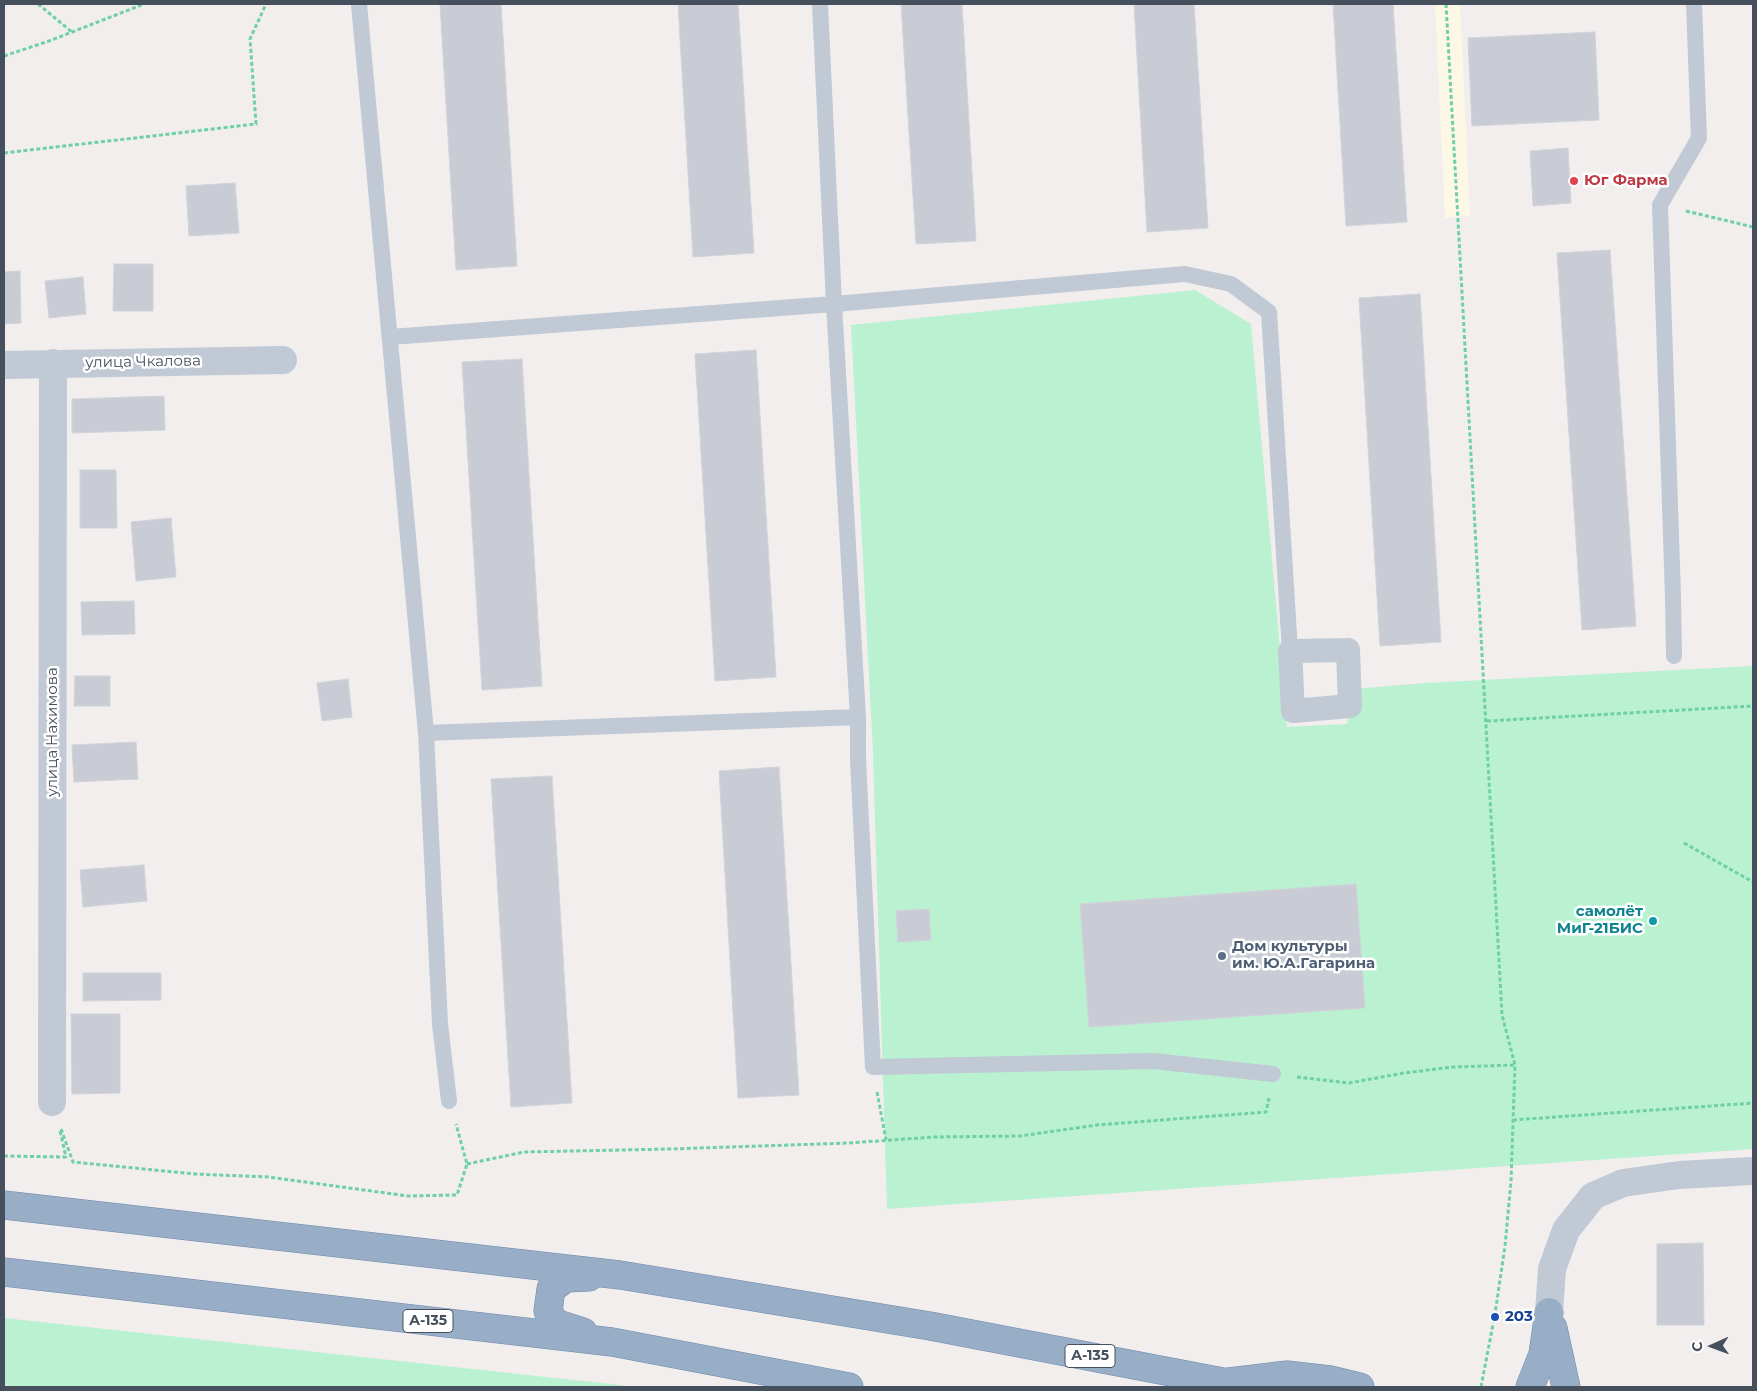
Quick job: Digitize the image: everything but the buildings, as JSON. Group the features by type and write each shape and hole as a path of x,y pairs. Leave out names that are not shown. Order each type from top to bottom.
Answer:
{"highway":[{"name":"А-135","path":"4,1205 620,1275 930,1326 1239,1385"},
{"name":"А-135","path":"4,1272 612,1342 849,1387"},
{"path":"612,1342 555,1323 548,1311 550,1289 566,1278 620,1275"},
{"path":"1530,1387 1544,1354 1550,1312"},
{"path":"1550,1312 1566,1387"},
{"path":"1239,1385 1287,1376 1331,1380 1360,1387"}],"street":[{"name":"улица Чкалова","path":"4,365 282,360"},
{"name":"улица Нахимова","path":"52,1102 54,363"},
{"path":"1550,1312 1552,1269 1566,1230 1593,1196 1623,1183 1679,1174 1753,1171"}],"lane":[{"path":"359,4 426,733 440,1024 449,1101"},
{"path":"820,4 834,304 858,716 858,759 873,1067 1153,1061 1273,1074"},
{"path":"1674,656 1660,205 1699,138 1694,4"},
{"path":"390,337 834,304 1185,274 1231,284 1269,312 1290,651"},
{"path":"426,733 858,716"}],"path":[{"path":"38,4 72,32"},
{"path":"4,56 144,4"},
{"path":"4,153 256,124 250,39 266,4"},
{"path":"1446,4 1502,1015 1515,1065 1511,1181 1505,1246 1495,1314 1481,1387"},
{"path":"1660,205 1753,227"},
{"path":"1487,721 1753,706"},
{"path":"1684,843 1753,882"},
{"path":"468,1164 524,1152 679,1149 934,1137 1020,1136 1097,1125 1266,1112 1273,1074 1349,1083 1404,1073 1453,1067 1515,1065"},
{"path":"873,1067 886,1140"},
{"path":"4,1156 66,1157 73,1162 194,1174 268,1177 408,1196 457,1195 468,1164 449,1101"},
{"path":"52,1102 66,1157"},
{"path":"52,1102 73,1162"},
{"path":"1514,1120 1753,1103"}],"shaded area":[{"path":"1435,4 1460,4 1470,216 1445,218"}],"green space":[{"path":"1195,290 1251,324 1287,727 1347,724 1354,689 1426,683 1753,666 1753,1149 887,1209 873,754 851,325"},
{"path":"4,1318 638,1387 22,1387 4,1385"}],"place":[{"name":"Юг Фарма","path":"1574,181"},
{"name":"самолёт МиГ-21БИС","path":"1653,921"},
{"name":"Дом культуры им. Ю.А.Гагарина","path":"1222,956"},
{"name":"203","path":"1495,1317"}]}
